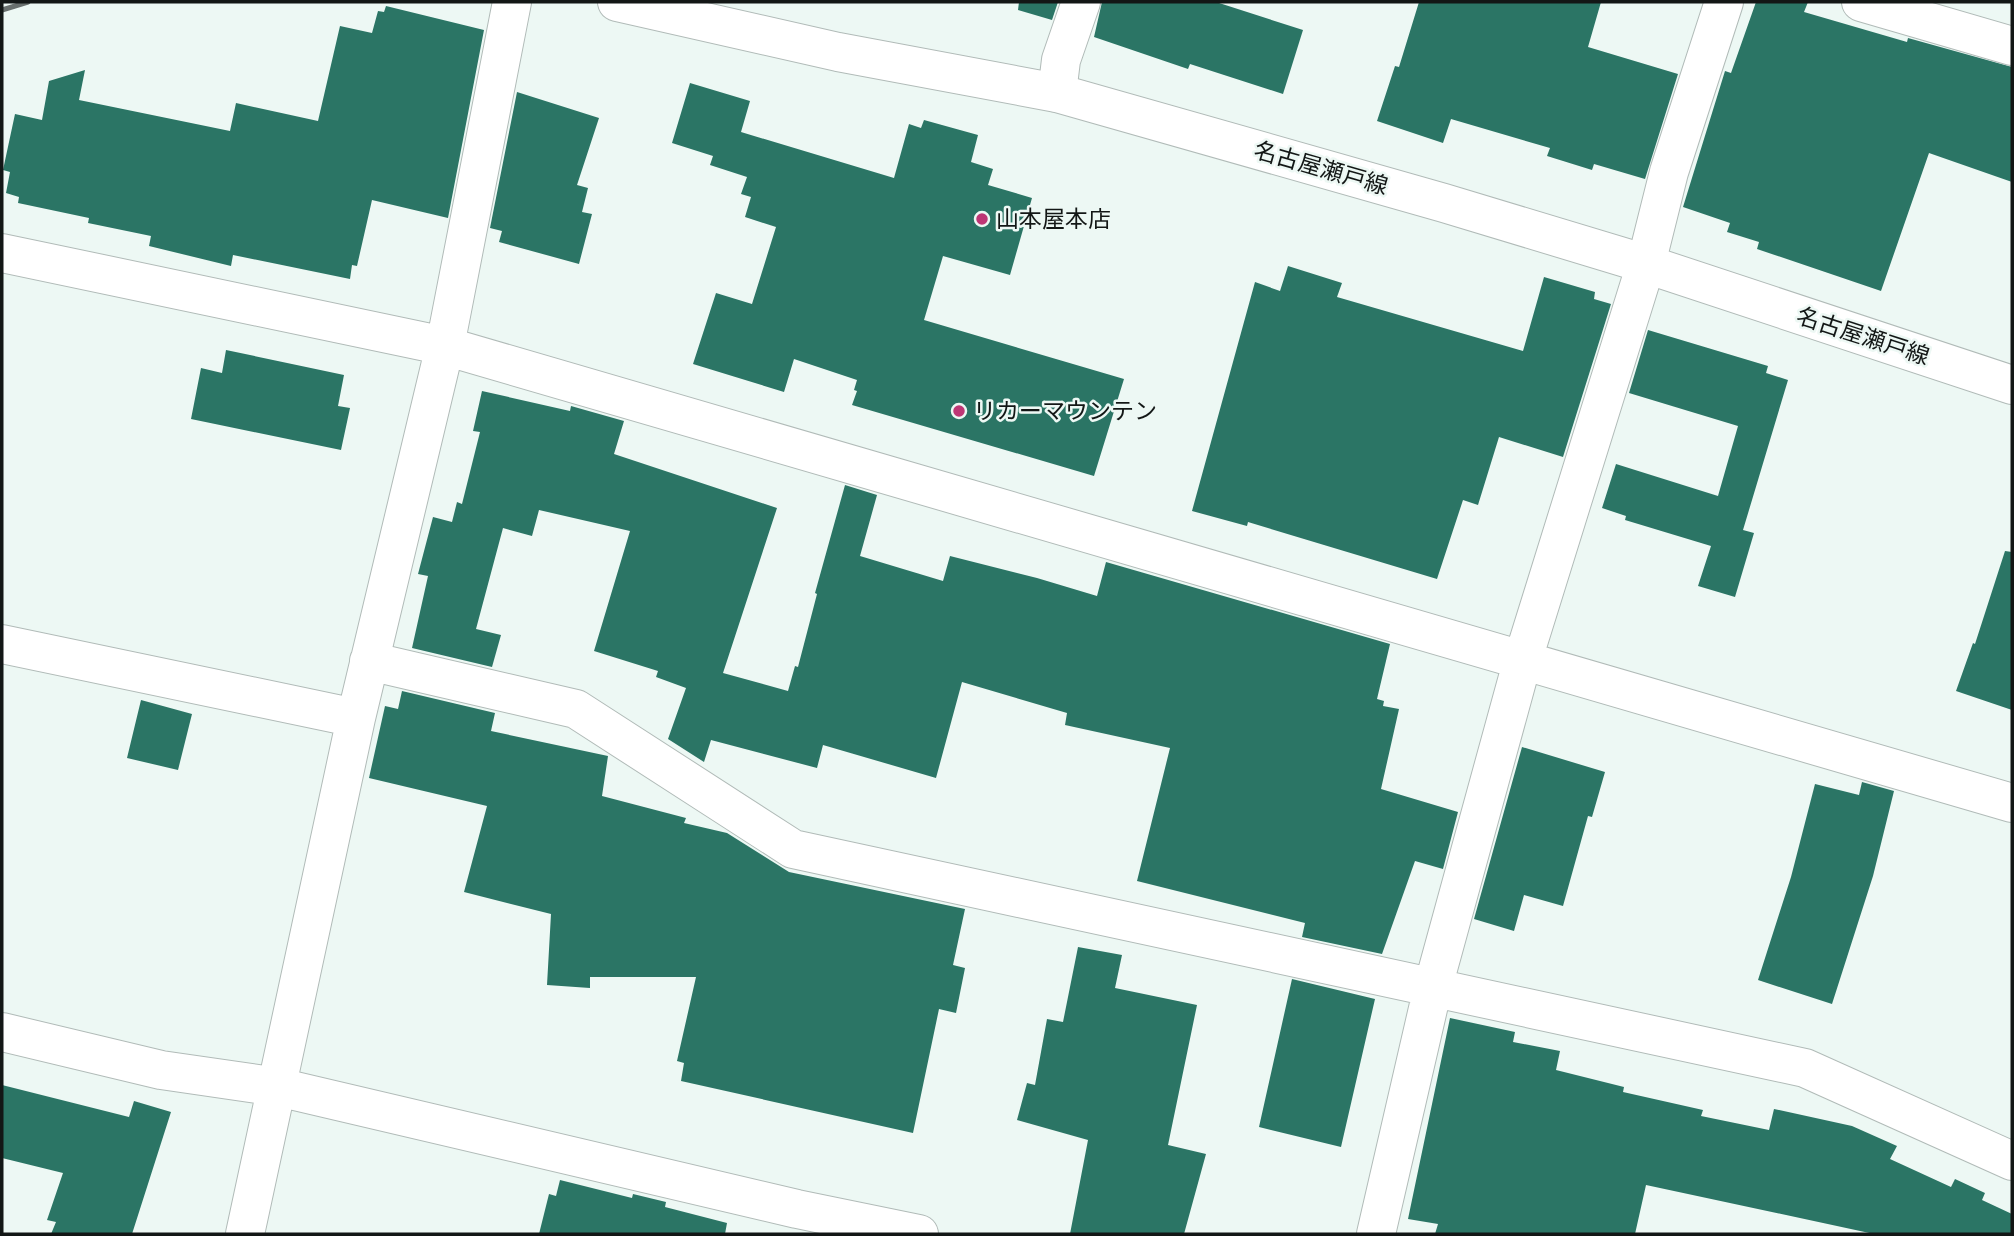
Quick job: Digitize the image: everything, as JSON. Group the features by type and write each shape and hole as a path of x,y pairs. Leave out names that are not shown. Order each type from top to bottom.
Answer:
{"street":[{"path":"245,1234 356,718 444,346 512,2"},
{"name":"名古屋瀬戸線","path":"617,2 838,52 1057,93 1444,203 1646,264 2012,385"},
{"path":"1057,93 1062,60 1081,2"},
{"path":"1376,1234 1433,987 1523,659 1724,2"},
{"path":"1861,2 2012,46"},
{"path":"2,253 444,346 2012,803"},
{"path":"2,644 356,718"},
{"path":"369,661 576,709 793,849 1805,1068 2012,1161"},
{"path":"2,1032 161,1070 278,1087 797,1209 919,1234"}],"building":[{"path":"1019,2 1058,2 1052,20 1018,10"},
{"path":"1102,2 1216,2 1303,30 1283,94 1190,64 1188,69 1094,37"},
{"path":"1419,2 1601,2 1588,47 1678,74 1645,179 1594,164 1592,170 1547,156 1550,148 1451,119 1443,143 1377,121 1395,66 1399,67"},
{"path":"1756,2 1808,2 1804,12 1907,42 1908,38 2012,67 2012,182 1929,153 1881,291 1757,249 1759,242 1727,232 1730,223 1683,207 1725,71 1731,73"},
{"path":"386,6 484,30 448,218 372,200 357,266 352,265 350,279 233,255 231,266 149,246 151,236 88,223 89,218 18,203 19,197 6,193 10,172 3,170 15,114 42,120 49,81 85,70 79,100 230,131 236,103 318,121 340,26 372,33 378,11 384,12"},
{"path":"690,83 750,101 741,132 894,178 909,124 921,128 924,120 978,135 971,162 993,169 988,185 1032,198 1010,275 943,256 924,320 1124,379 1094,476 852,405 857,391 854,390 857,380 794,359 784,392 693,364 716,293 752,304 776,227 745,217 751,197 741,194 747,177 710,165 713,156 672,143"},
{"path":"517,92 599,118 577,185 588,188 582,212 592,214 579,264 499,242 502,231 490,228"},
{"path":"1288,266 1342,283 1337,297 1523,351 1544,277 1595,292 1594,299 1611,304 1563,457 1499,437 1478,505 1463,500 1437,579 1248,522 1247,526 1192,511 1255,282 1280,291"},
{"path":"1648,330 1768,366 1766,373 1788,380 1743,530 1754,533 1735,597 1698,586 1711,546 1625,520 1626,516 1602,508 1616,464 1718,496 1738,426 1629,393"},
{"path":"226,350 344,375 338,406 350,408 341,450 191,419 201,368 222,373"},
{"path":"482,391 570,411 571,406 624,421 614,454 777,508 723,673 788,691 795,666 798,667 845,485 877,495 860,556 943,581 950,556 1097,596 1106,562 1390,644 1377,699 1384,701 1383,706 1399,709 1381,789 1458,812 1443,869 1415,861 1382,954 1302,937 1305,923 1137,881 1170,748 1065,725 1067,713 962,682 936,778 823,745 817,768 711,740 704,762 668,739 686,688 656,677 658,671 594,651 630,531 539,510 532,536 503,528 476,629 501,635 492,667 412,648 428,576 418,574 433,517 452,522 457,502 462,504 480,432 473,431"},
{"path":"2005,551 2012,552 2012,710 1956,691 1973,643 1975,644"},
{"path":"402,691 495,713 491,731 608,756 602,796 686,818 684,823 727,833 789,872 965,909 953,965 965,968 956,1013 939,1009 913,1133 681,1081 684,1063 677,1061 696,977 590,977 590,988 547,985 551,914 464,892 487,806 369,778 385,706 398,709"},
{"path":"141,700 192,714 178,770 127,758"},
{"path":"1522,747 1605,772 1592,817 1588,816 1563,906 1524,895 1514,931 1474,919"},
{"path":"1862,782 1894,791 1873,876 1832,1004 1758,980 1791,877 1815,784 1859,795"},
{"path":"1078,947 1122,955 1115,988 1197,1005 1168,1145 1206,1154 1184,1234 1070,1234 1088,1140 1017,1120 1027,1083 1035,1085 1047,1019 1063,1022"},
{"path":"1292,979 1375,999 1341,1147 1259,1127"},
{"path":"1450,1018 1515,1032 1513,1042 1560,1051 1556,1070 1624,1087 1623,1092 1703,1110 1701,1116 1769,1130 1774,1109 1852,1126 1897,1146 1890,1159 1951,1187 1955,1179 1985,1193 1982,1200 2012,1214 2012,1234 1874,1234 1646,1185 1635,1234 1435,1234 1438,1224 1408,1219"},
{"path":"2,1085 129,1117 134,1101 171,1112 132,1234 51,1234 56,1222 47,1220 63,1173 2,1158"},
{"path":"560,1180 632,1198 633,1194 666,1202 665,1207 727,1223 725,1234 539,1234 549,1194 556,1196"}],"railway":[{"path":"2,10 28,2"}],"place":[{"name":"山本屋本店","path":"982,219"},
{"name":"リカーマウンテン","path":"959,411"}]}
